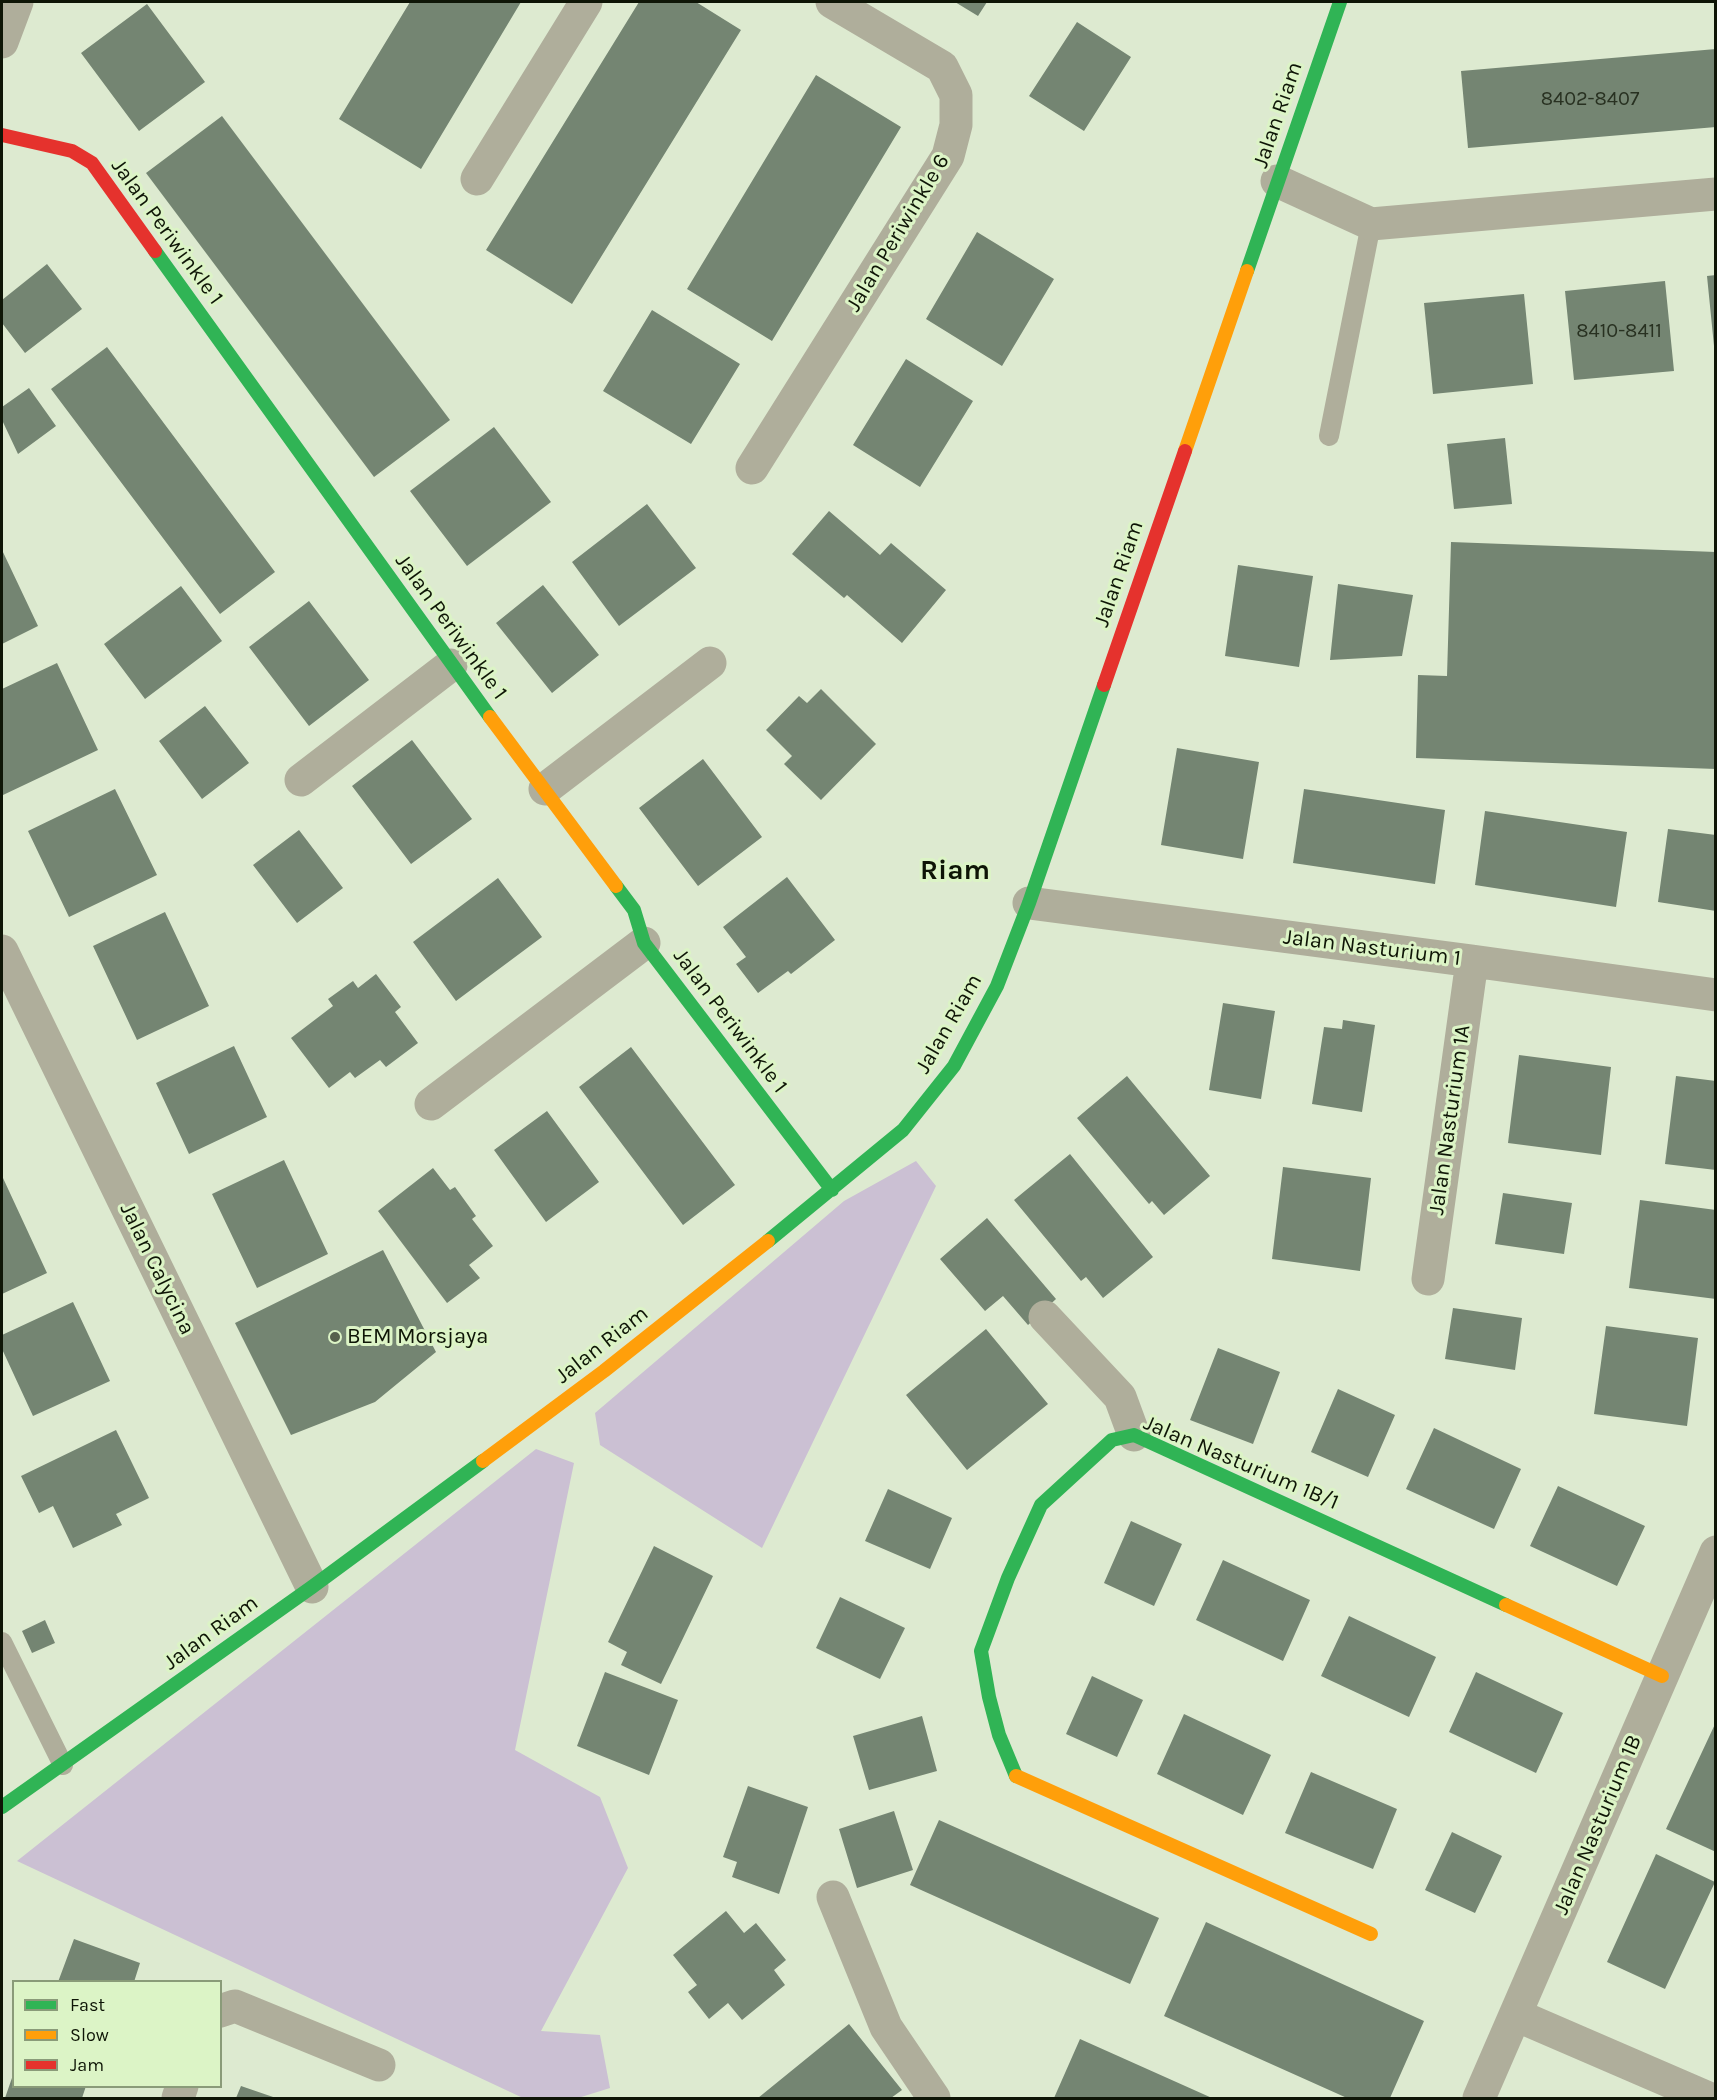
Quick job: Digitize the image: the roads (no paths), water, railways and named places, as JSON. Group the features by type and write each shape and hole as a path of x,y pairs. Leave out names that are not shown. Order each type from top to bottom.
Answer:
{"street":[{"path":"2,42 17,2"},
{"path":"477,179 586,2"},
{"name":"Jalan Periwinkle 6","path":"752,468 948,156 956,125 956,95 942,67 832,2"},
{"name":"Jalan Riam","path":"2,1807 63,1766 312,1587 604,1371 832,1190 903,1130 954,1066 997,986 1029,903 1340,2"},
{"name":"Jalan Periwinkle 1","path":"2,135 72,151 92,163 451,665 634,910 644,943 832,1190"},
{"path":"1277,181 1371,224 1716,194"},
{"path":"545,789 710,663"},
{"path":"301,780 451,665"},
{"name":"Jalan Nasturium 1","path":"1029,903 1473,961 1716,996"},
{"path":"431,1104 644,943"},
{"name":"Jalan Calycina","path":"2,951 312,1587"},
{"name":"Jalan Nasturium 1A","path":"1428,1279 1473,961"},
{"path":"1045,1317 1120,1397 1134,1435"},
{"name":"Jalan Nasturium 1B/1","path":"1371,1934 1017,1778 999,1734 991,1706 981,1651 1008,1578 1041,1505 1112,1440 1134,1435 1662,1676"},
{"name":"Jalan Nasturium 1B","path":"1479,2098 1716,1552"},
{"path":"833,1897 886,2026 934,2098"},
{"path":"222,2010 235,2006 379,2065"},
{"path":"1516,2015 1708,2098"}],"lane":[{"path":"1329,436 1371,224"},
{"path":"2,1642 63,1766"}],"place":[{"name":"BEM Morsjaya","path":"335,1337"}],"district":[{"name":"Riam","path":"955,871"}]}
